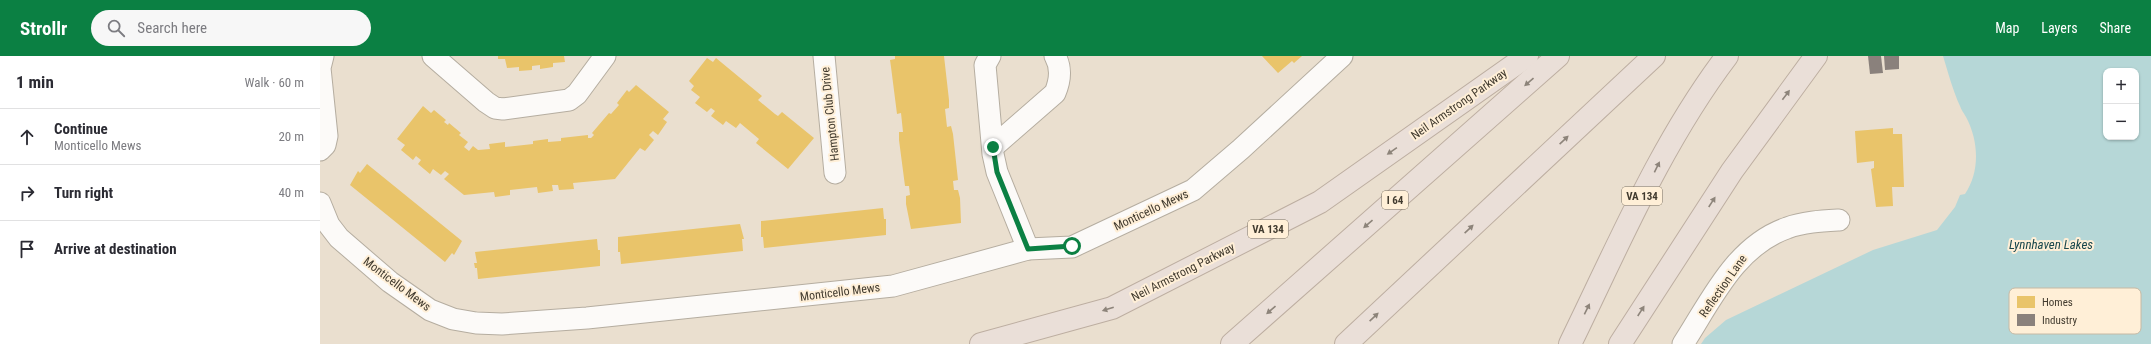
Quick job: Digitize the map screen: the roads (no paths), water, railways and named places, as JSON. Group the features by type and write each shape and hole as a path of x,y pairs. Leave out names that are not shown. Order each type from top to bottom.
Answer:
{"highway":[{"name":"Neil Armstrong Parkway","path":"981,344 1112,308 1320,202 1527,56"},
{"name":"I 64","path":"1232,344 1558,56"},
{"path":"1346,344 1654,56"},
{"name":"VA 134","path":"1570,344 1665,152 1688,111 1727,56"},
{"path":"1620,344 1732,171 1816,56"}],"street":[{"path":"320,150 328,136 320,68 323,56"},
{"path":"433,56 486,102 495,108 503,110 569,100 577,94 606,56"},
{"name":"Hampton Club Drive","path":"824,56 836,173"},
{"path":"990,56 985,65 997,172 1028,249"},
{"path":"993,147 1055,93 1058,86 1060,70 1055,56"},
{"name":"Monticello Mews","path":"320,203 329,225 339,238 390,282 430,310 453,319 476,323 502,324 587,318 893,286 1028,249 1072,246 1193,190 1241,149 1342,56"},
{"name":"Reflection Lane","path":"1684,344 1738,261 1755,245 1765,238 1788,227 1839,220"}],"water":[{"name":"Lynnhaven Lakes","path":"1943,56 2151,56 2151,344 1701,344 1705,338 1726,320 1873,250 1937,230 1955,207 1960,195 1965,194 1970,185 1975,166 1976,156 1973,136 1966,117 1957,100"}]}
